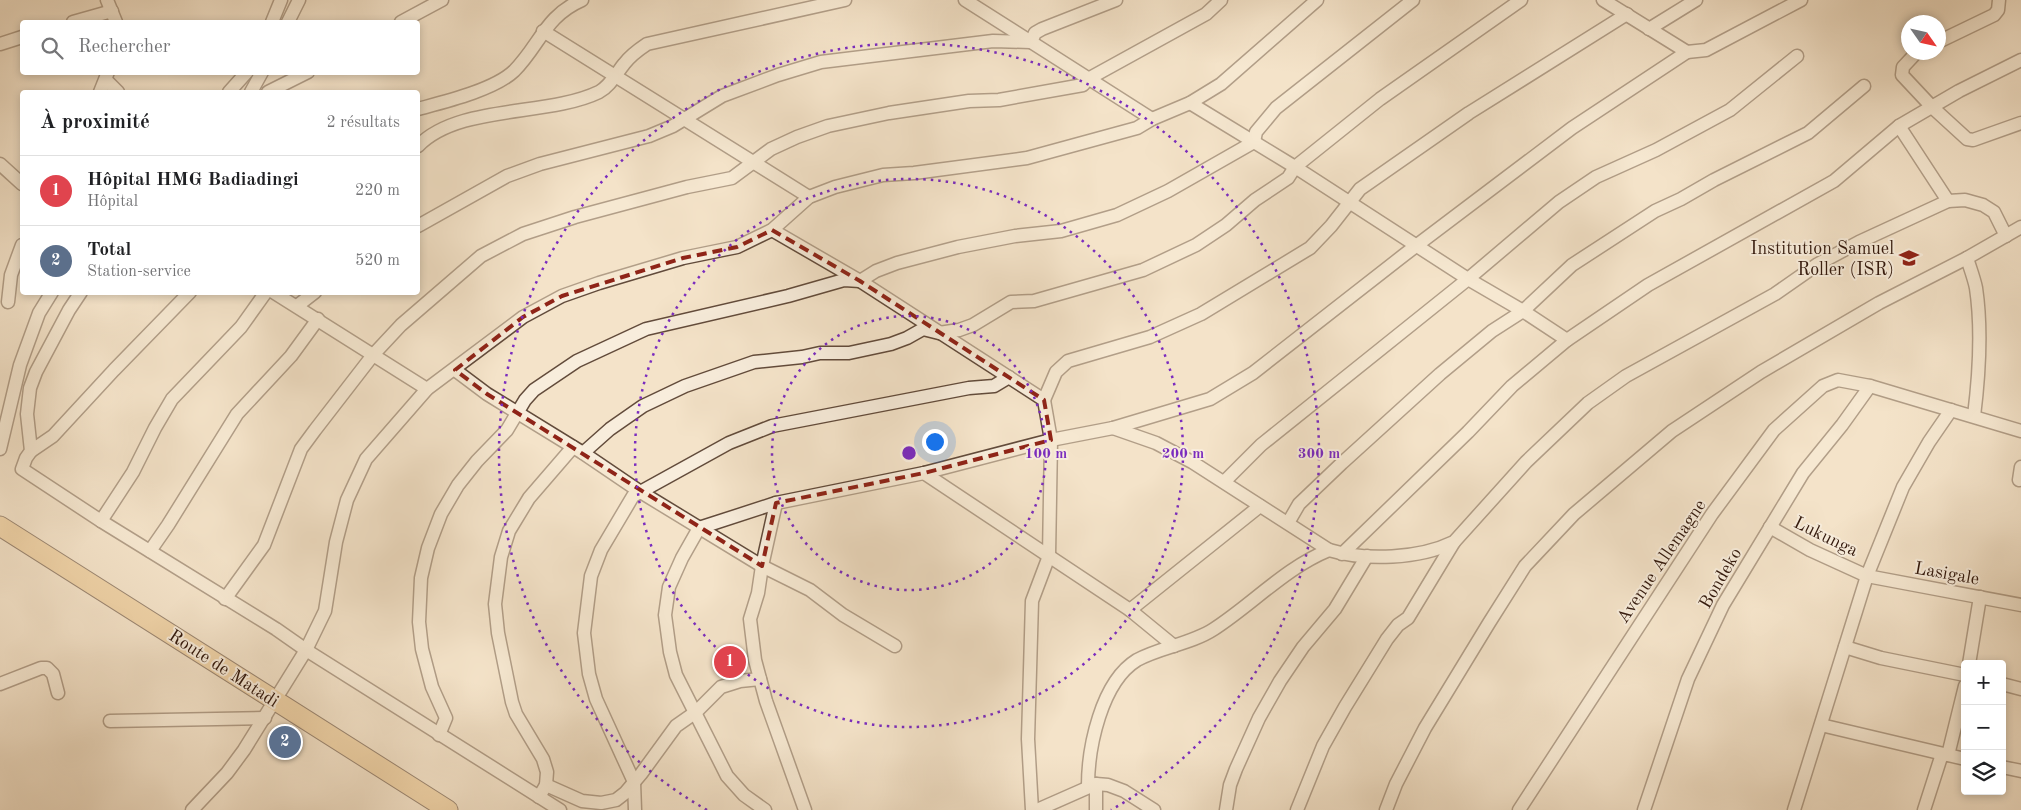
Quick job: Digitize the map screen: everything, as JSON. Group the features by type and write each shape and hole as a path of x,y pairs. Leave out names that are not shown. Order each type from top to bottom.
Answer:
{"highway":[{"name":"Route de Matadi","path":"0,526 448,810"}],"street":[{"path":"273,20 282,0"},
{"path":"289,20 298,0"},
{"path":"405,20 442,0"},
{"path":"420,108 456,98 506,77 521,62 561,5 582,0"},
{"path":"420,144 434,134 454,125 486,117 578,100 600,92 616,76 634,52 647,44 845,0"},
{"path":"965,0 1152,119"},
{"path":"1031,42 1035,33 1042,29 1116,0"},
{"path":"224,599 264,545 301,449 373,355 401,325 448,282 481,256 523,234 660,194 732,178 771,149 796,137 828,126 889,113 969,101 999,100 1083,85 1088,79 1206,14 1221,0"},
{"path":"197,809 227,773 265,718 306,650 325,611 336,542 347,500 366,458 427,389 455,370 523,317 562,296 599,283 683,258 737,247 772,230 809,197 835,187 882,175 914,173 1027,158 1137,128 1152,119 1190,103 1221,84 1318,0"},
{"path":"439,735 446,718 432,687 422,649 419,622 421,578 428,548 441,514 458,485 477,460 507,430 517,412 534,390 577,361 646,329 788,296 844,280 860,281 876,271 897,263 950,249 1015,236 1061,232 1117,215 1168,191 1254,142 1256,132 1276,108 1413,0"},
{"path":"539,797 546,785 547,772 543,758 516,714 512,702 498,633 495,604 501,557 509,531 529,498 578,450 643,406 685,386 754,362 820,353 849,353 891,344 923,329 939,332 959,330 973,325 1011,302 1034,301 1142,270 1203,240 1226,225 1254,200 1288,178 1295,167 1380,99 1521,0"},
{"path":"1603,0 1687,52"},
{"path":"1649,28 1696,0"},
{"path":"765,810 744,795 727,776 676,675 670,652 665,615 669,587 682,558 699,528 776,503 924,473 1052,440 1113,428 1210,398 1253,373 1572,128 1687,52 1706,50 1801,0"},
{"path":"1946,38 1994,15 1998,10 1999,0"},
{"path":"80,20 112,11"},
{"path":"1032,810 1028,738 1032,600 1049,556 1052,440 1044,400 1056,372 1068,361 1150,336 1201,314 1310,248 1331,226 1360,189 1469,113 1626,14"},
{"path":"543,31 809,197"},
{"path":"0,44 20,38"},
{"path":"420,225 508,176 540,164 649,136 673,126 722,96 821,62 993,41 1031,42"},
{"path":"1224,482 1261,445 1468,279 1566,196 1596,177 1656,150 1730,110 1797,56"},
{"path":"1910,60 1903,67 1902,75 1932,107 1967,139 1973,140 2021,124"},
{"path":"1342,554 1468,432 1512,386 1567,340 1648,285 1834,181 1898,126 1960,90 2021,60"},
{"path":"231,90 244,75"},
{"path":"252,90 260,75"},
{"path":"272,90 302,75"},
{"path":"101,90 107,76"},
{"path":"107,76 117,90"},
{"path":"1288,523 1299,504 1314,489 1440,374 1492,331 1523,310 1572,265 1655,211 1808,133 1864,86"},
{"path":"1190,103 1350,201 1468,279 1523,310 1567,340"},
{"path":"1898,126 1948,201"},
{"path":"0,164 20,182"},
{"path":"1297,810 1323,746 1345,707 1387,639 1398,625 1408,618 1454,542 1526,462 1588,403 1626,376 1775,294 1818,264 1851,246 1948,201 1965,200 1983,205 1994,212 2006,236"},
{"path":"1386,810 1396,784 1425,728 1525,566 1574,514 1672,431 1761,372 1879,303 1967,258 2021,227"},
{"path":"772,230 860,281 1044,400"},
{"path":"8,302 11,275 20,251"},
{"path":"1967,258 1975,286 1978,310 1977,388 1974,416"},
{"path":"0,449 17,374 28,339 50,295"},
{"path":"31,451 27,414 30,388 79,295"},
{"path":"187,295 108,375 53,436 31,451 22,468 101,521 224,599 276,629 306,650 424,723 439,735 560,810"},
{"path":"101,521 134,472 155,428 172,399 241,327 264,295"},
{"path":"278,295 427,389"},
{"path":"297,306 311,295"},
{"path":"150,551 168,526 238,414 291,356 318,319"},
{"path":"455,370 486,394 578,450 699,528 762,566 810,590 843,615 896,646"},
{"path":"635,810 634,782 596,699 589,674 584,633 591,576 601,550 633,496 729,443 772,426 960,389 994,386 1009,377"},
{"name":"Avenue Allemagne","path":"1519,810 1712,514 1774,430 1823,386 1838,380 1870,386 2021,431"},
{"name":"Bondeko","path":"1644,810 1688,679 1723,604 1803,473 1842,425 1870,386"},
{"path":"1794,810 1867,576 1903,487 1929,442 1951,410"},
{"path":"1113,428 1156,443 1224,482 1329,550 1342,554 1367,556 1418,554 1438,549 1454,542"},
{"path":"2019,480 2021,467"},
{"path":"924,473 1130,610 1174,646"},
{"path":"776,503 758,593 750,619 755,660 760,679 805,810"},
{"path":"1130,610 1260,506"},
{"name":"Lukunga","path":"1770,527 1810,550 1867,576"},
{"path":"1096,810 1088,767 1098,716 1106,696 1119,677 1136,661 1213,630 1293,568 1329,550"},
{"path":"1226,810 1230,785 1259,718 1280,681 1303,647 1334,610 1367,556"},
{"name":"Lasigale","path":"1867,576 2021,605"},
{"path":"1970,660 1980,596"},
{"path":"1845,647 1881,658 1961,674"},
{"path":"1,681 41,668 47,668 53,674 58,693"},
{"path":"546,785 582,801 601,803 616,800 634,782 676,726 696,712 721,687 740,681 760,679"},
{"path":"2006,685 2021,689"},
{"path":"1924,810 1945,754 1961,700"},
{"path":"110,721 265,718"},
{"path":"1821,725 1961,758"},
{"path":"2006,768 2021,771"},
{"path":"1037,810 1092,785 1124,791 1153,810"}],"highlighted area":[{"path":"772,230 860,281 1044,400 1051,440 924,473 776,503 762,566 487,394 455,370 523,317 562,296 683,258 737,247"}],"place":[{"name":"Institution Samuel Roller (ISR)","path":"1909,258"},
{"name":"Hôpital HMG Badiadingi","path":"730,662"},
{"name":"Total","path":"285,742"}]}
